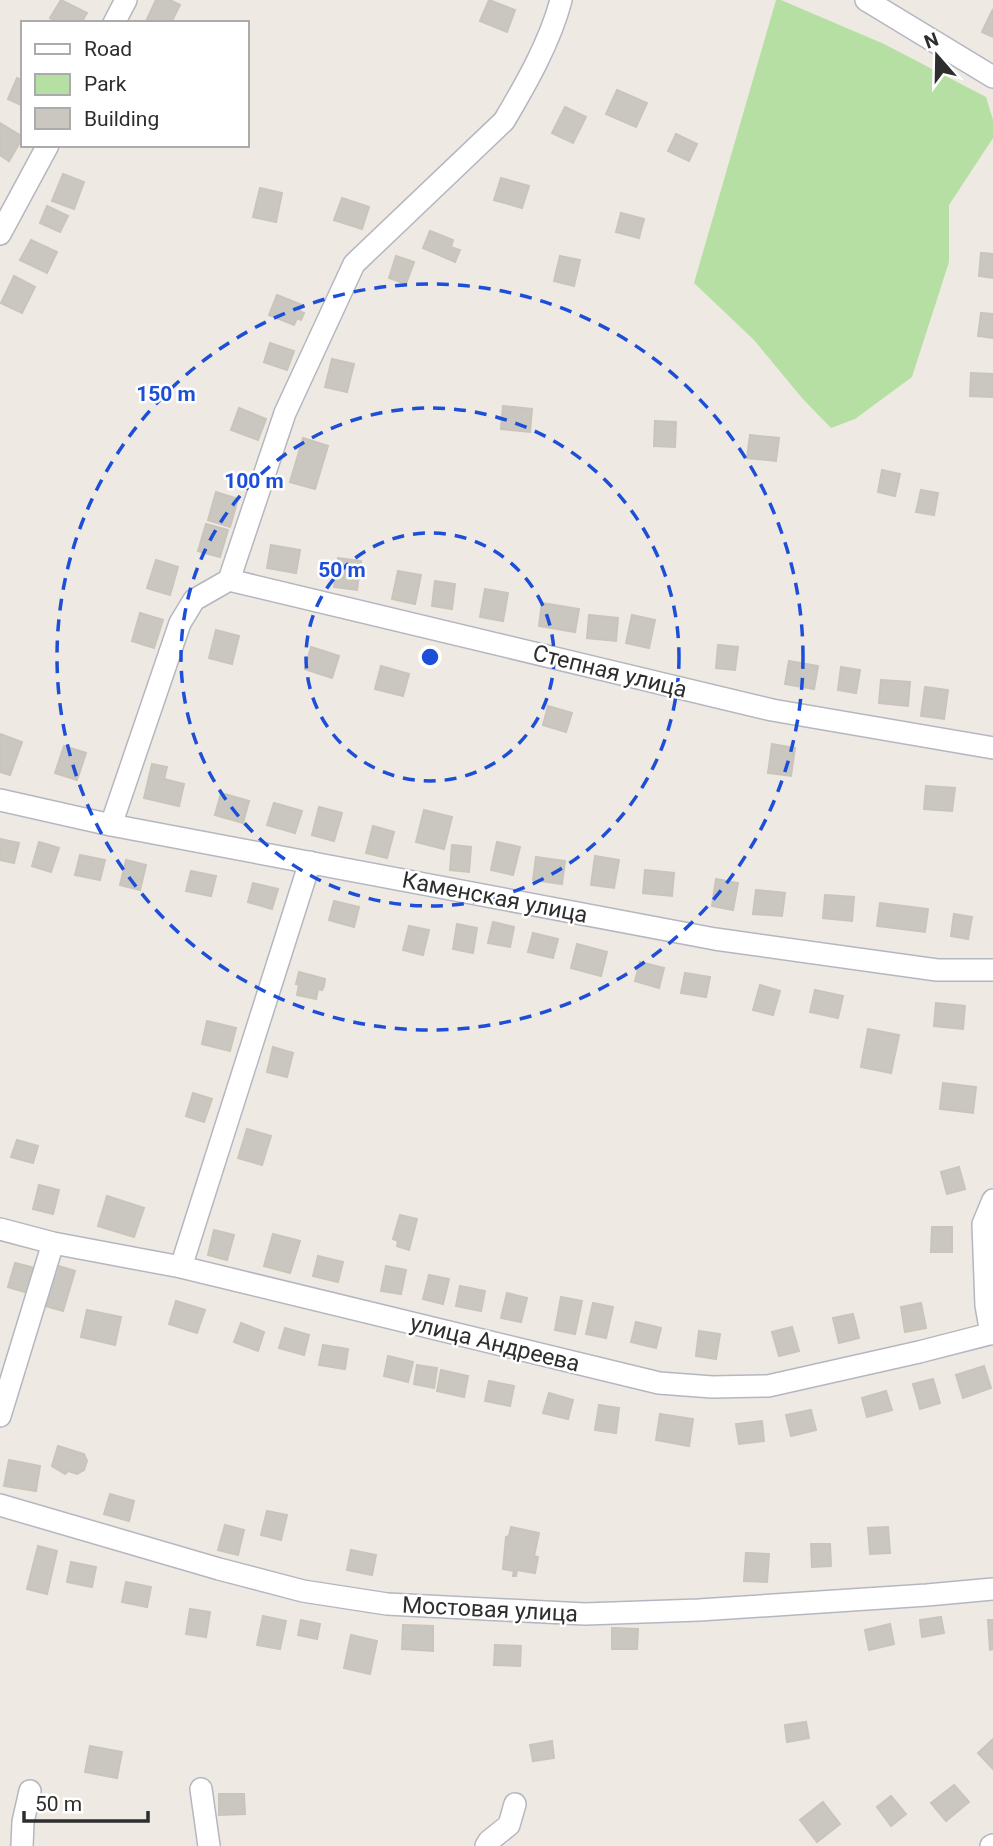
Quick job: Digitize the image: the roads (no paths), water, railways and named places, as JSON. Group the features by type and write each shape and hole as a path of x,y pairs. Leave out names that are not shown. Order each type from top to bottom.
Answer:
{"street":[{"path":"115,21 126,0"},
{"path":"111,825 180,624 194,600 229,580 285,413 354,264 504,121 536,60 561,0"},
{"path":"866,0 993,77"},
{"path":"0,234 47,147"},
{"name":"Степная улица","path":"229,580 772,710 993,748"},
{"name":"Каменская улица","path":"0,800 111,825 715,939 937,971 993,970"},
{"path":"181,1267 310,862"},
{"path":"992,1333 986,1305 984,1224 993,1200"},
{"name":"улица Андреева","path":"0,1229 53,1243 181,1267 659,1383 712,1387 768,1386 992,1333"},
{"path":"0,1416 53,1243"},
{"name":"Мостовая улица","path":"0,1505 303,1591 387,1604 585,1614 698,1611 993,1589"},
{"path":"201,1789 209,1846"},
{"path":"22,1846 23,1822 30,1791"},
{"path":"486,1846 509,1825 515,1804"}]}
